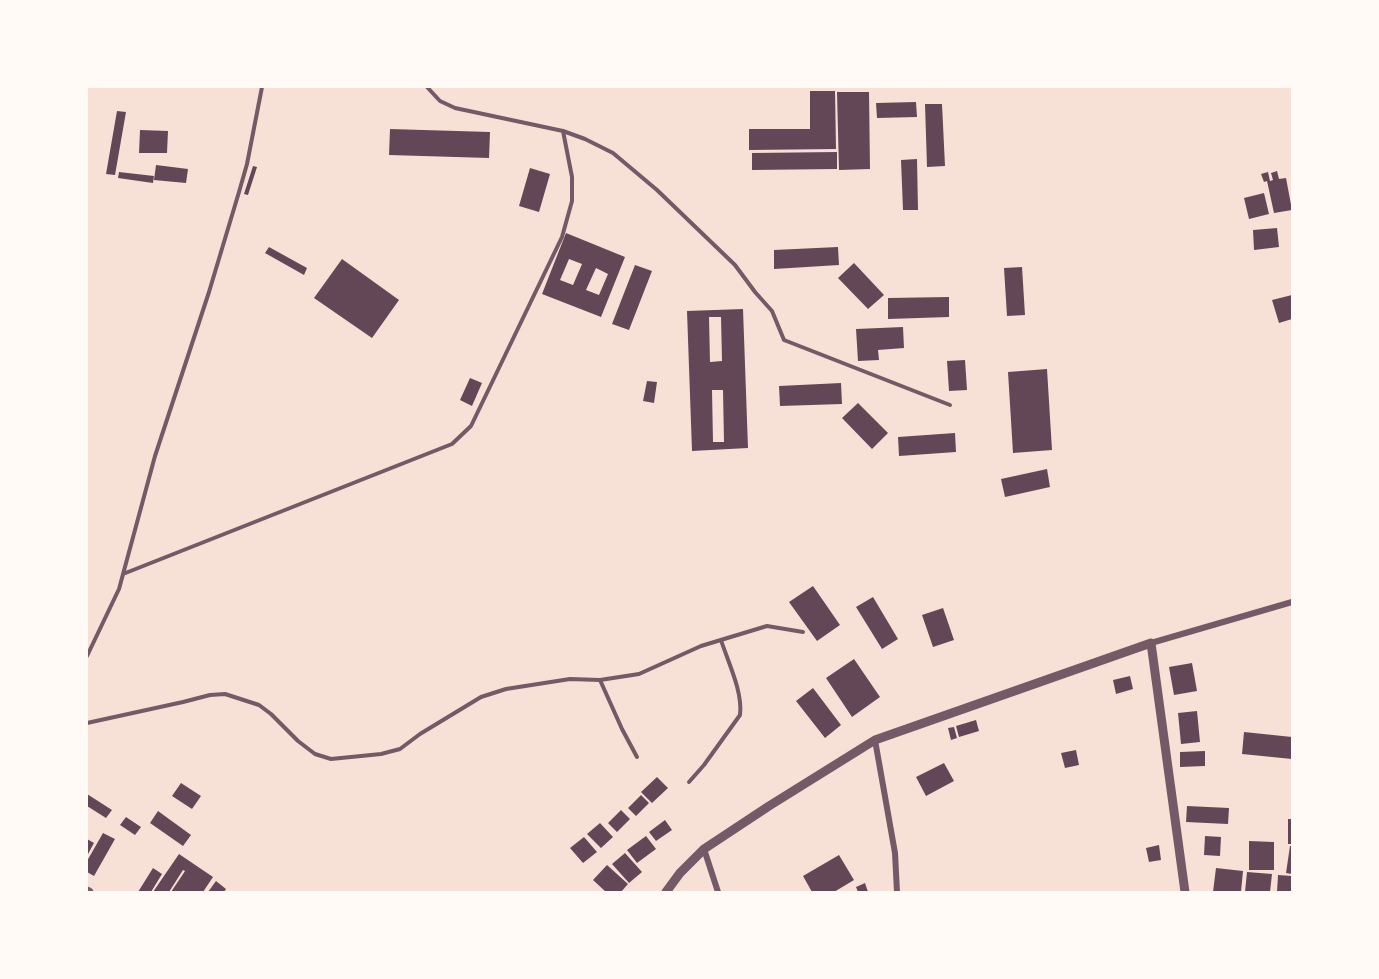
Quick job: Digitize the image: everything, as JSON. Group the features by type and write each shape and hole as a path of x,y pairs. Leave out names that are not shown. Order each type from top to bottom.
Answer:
{"street":[{"path":"666,892 680,873 704,849 875,740 1150,643 1292,602"},
{"path":"1150,643 1185,892"},
{"path":"875,740 895,852 897,892"},
{"path":"704,849 718,892"}],"lane":[{"path":"87,656 119,590 156,456 239,192 262,87"},
{"path":"427,87 440,101 455,108 563,131 613,153 657,190 735,265 772,311 784,340 950,405"},
{"path":"123,574 452,444 471,426 562,237 572,201 572,177 563,131"},
{"path":"87,723 210,695 225,694 259,705 315,754 331,759 381,754 399,749 481,697 506,688 570,679 600,680 639,674 686,651 767,626 803,632"},
{"path":"689,782 740,715 738,691 721,640"},
{"path":"600,680 637,757"}],"building":[{"path":"810,91 835,91 836,149 749,150 749,129 810,129"},
{"path":"837,92 869,92 870,169 839,170"},
{"path":"916,102 917,117 877,118 876,103"},
{"path":"925,104 942,104 945,166 927,167"},
{"path":"117,111 126,112 115,175 106,174"},
{"path":"390,129 490,132 489,158 389,155"},
{"path":"140,130 168,131 167,153 139,153"},
{"path":"837,152 837,169 752,170 752,153"},
{"path":"917,159 918,210 903,210 901,160"},
{"path":"156,165 188,169 186,183 154,180"},
{"path":"253,166 257,167 248,195 244,194"},
{"path":"530,168 550,174 539,212 519,206"},
{"path":"1277,171 1279,179 1286,178 1292,210 1274,213 1267,181 1264,182 1261,174 1268,172 1270,181 1273,180 1271,173"},
{"path":"119,172 154,176 153,183 118,178"},
{"path":"1264,193 1269,214 1249,219 1244,198"},
{"path":"1277,228 1279,247 1254,250 1253,230"},
{"path":"566,233 625,257 601,317 542,294","holes":["569,259 582,264 573,285 560,280","596,268 608,274 599,295 586,290"]},
{"path":"269,247 307,268 304,275 265,253"},
{"path":"838,247 839,265 774,269 774,250"},
{"path":"342,259 399,300 372,338 314,298"},
{"path":"854,263 884,295 868,309 838,278"},
{"path":"635,265 652,271 629,330 612,324"},
{"path":"1022,267 1025,315 1007,316 1004,268"},
{"path":"1292,295 1292,319 1279,323 1272,300"},
{"path":"949,297 949,317 888,319 888,298"},
{"path":"743,309 748,448 692,451 687,311","holes":["709,317 721,317 722,361 710,362","712,390 723,390 724,442 713,442"]},
{"path":"903,327 904,348 878,350 879,360 858,361 856,329"},
{"path":"965,360 967,390 949,391 947,361"},
{"path":"1047,369 1052,450 1013,453 1008,372"},
{"path":"470,378 482,383 472,406 460,400"},
{"path":"647,381 657,382 654,403 643,401"},
{"path":"841,383 842,404 780,406 779,386"},
{"path":"858,403 888,433 872,449 842,418"},
{"path":"955,433 956,452 899,456 898,437"},
{"path":"1047,469 1050,487 1005,497 1001,479"},
{"path":"813,586 840,625 817,641 789,602"},
{"path":"873,597 898,639 882,649 856,607"},
{"path":"943,608 954,640 933,647 922,615"},
{"path":"854,659 880,697 852,717 826,678"},
{"path":"1192,663 1197,691 1174,695 1169,667"},
{"path":"1130,676 1133,689 1116,694 1113,680"},
{"path":"813,688 841,725 825,738 796,701"},
{"path":"1197,711 1200,742 1181,744 1178,713"},
{"path":"976,720 979,731 959,737 956,726"},
{"path":"954,727 957,738 951,740 948,728"},
{"path":"1244,732 1292,737 1292,759 1242,754"},
{"path":"1076,750 1079,765 1065,768 1061,753"},
{"path":"1205,751 1205,766 1180,767 1180,752"},
{"path":"944,763 954,781 926,796 916,777"},
{"path":"657,777 668,788 652,803 641,792"},
{"path":"181,783 201,796 192,809 172,796"},
{"path":"87,794 112,810 106,818 87,806"},
{"path":"641,795 649,803 636,816 628,808"},
{"path":"1187,806 1229,808 1228,824 1186,822"},
{"path":"621,810 630,819 617,832 608,823"},
{"path":"158,811 191,835 183,846 150,823"},
{"path":"126,817 141,827 135,835 120,825"},
{"path":"1288,819 1292,819 1292,844 1288,844"},
{"path":"665,820 672,830 656,841 649,832"},
{"path":"600,823 613,837 601,848 587,834"},
{"path":"103,833 115,839 94,876 87,872 87,861"},
{"path":"646,836 656,849 637,863 627,850"},
{"path":"1205,836 1221,837 1220,856 1204,855"},
{"path":"584,837 597,852 583,863 570,848"},
{"path":"87,839 94,843 87,856"},
{"path":"1249,841 1274,842 1274,870 1249,870"},
{"path":"1159,845 1161,860 1149,862 1146,848"},
{"path":"1290,846 1292,846 1292,874 1286,873"},
{"path":"625,853 642,872 629,883 612,864"},
{"path":"179,854 213,877 203,892 171,892 185,871 183,870 169,892 153,892"},
{"path":"839,855 854,880 834,892 812,892 803,876"},
{"path":"607,865 628,884 621,892 606,892 593,880"},
{"path":"153,868 162,874 151,892 138,892"},
{"path":"1216,868 1243,871 1241,892 1213,892"},
{"path":"1247,872 1272,874 1270,892 1245,892"},
{"path":"1278,875 1292,876 1291,892 1277,892"},
{"path":"216,881 226,889 224,892 208,892"},
{"path":"865,883 868,892 858,892 856,887"}]}
